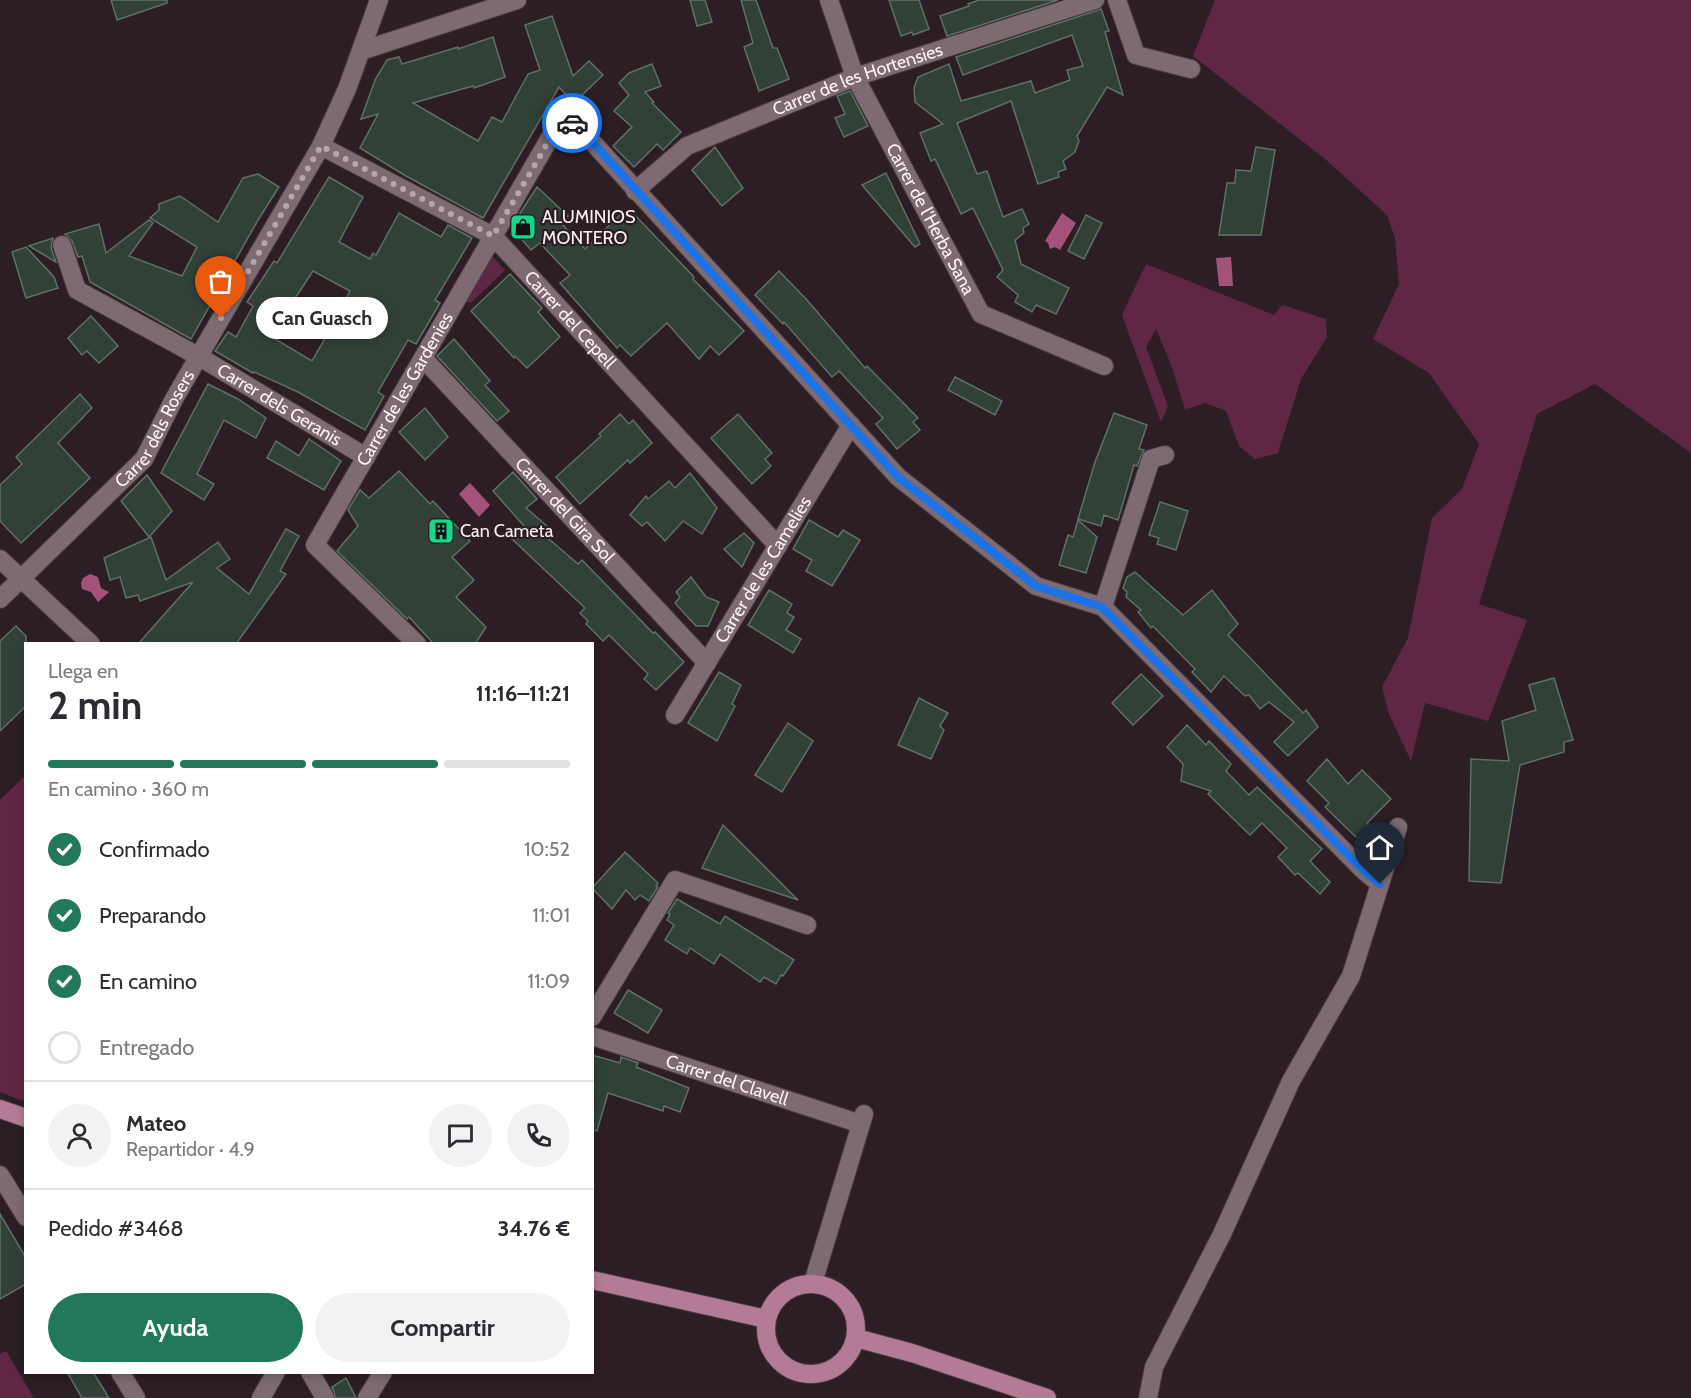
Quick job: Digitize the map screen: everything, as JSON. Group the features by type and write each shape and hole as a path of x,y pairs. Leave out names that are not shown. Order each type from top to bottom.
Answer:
{"main road":[{"path":"0,1109 24,1117"},
{"path":"594,1280 766,1319"},
{"path":"813,1283 829,1286 842,1295 852,1308 857,1323 856,1338 850,1353 840,1365 825,1373 810,1375 794,1372 781,1363 771,1350 766,1335 766,1319 773,1304 784,1293 797,1285 813,1283"},
{"path":"856,1338 912,1353 1047,1398"}],"street":[{"name":"Carrer dels Rosers","path":"0,599 144,459 198,356 321,146 346,90 379,0"},
{"path":"361,51 517,0"},
{"name":"Carrer de l'Herba Sana","path":"829,0 855,77 981,314 1104,366"},
{"name":"Carrer de les Hortensies","path":"635,191 687,146 855,77 1095,0"},
{"path":"1117,0 1136,55 1191,69"},
{"name":"Carrer de les Gardenies","path":"415,642 315,545 560,122 575,123 635,191"},
{"name":"Carrer del Cepell","path":"321,146 493,236 777,546"},
{"path":"635,191 898,477 1036,586 1102,607 1363,870 1380,884"},
{"name":"Carrer dels Geranis","path":"62,245 76,290 198,356 366,457"},
{"name":"Carrer del Gira Sol","path":"423,358 707,663"},
{"name":"Carrer de les Camelies","path":"675,716 850,425"},
{"path":"1102,607 1151,459 1165,455"},
{"path":"0,559 89,642"},
{"path":"1148,1398 1154,1366 1222,1234 1291,1081 1351,976 1398,827"},
{"path":"594,1014 675,880 807,925"},
{"name":"Carrer del Clavell","path":"594,1037 863,1118 813,1283"},
{"path":"0,1175 24,1214"},
{"path":"121,1374 136,1398"},
{"path":"261,1398 275,1374"},
{"path":"311,1374 325,1398"},
{"path":"367,1398 382,1374"}],"shaded area":[{"path":"1215,0 1691,0 1691,453 1595,384 1537,414 1479,604 1527,620 1488,721 1425,703 1411,761 1389,714 1382,687 1408,638 1432,518 1462,489 1479,444 1429,373 1373,339 1399,284 1395,238 1387,215 1324,158 1193,56"},
{"path":"1062,213 1076,223 1060,250 1055,247 1050,249 1045,241"},
{"path":"489,253 505,270 471,303 461,300"},
{"path":"1231,257 1233,286 1219,286 1216,258"},
{"path":"1146,264 1274,315 1282,305 1326,319 1327,337 1301,379 1278,453 1255,459 1239,446 1226,411 1205,403 1185,410 1172,367 1156,329 1146,347 1168,406 1161,422 1122,315"},
{"path":"470,483 490,505 479,517 459,494"},
{"path":"90,574 98,577 101,588 109,592 98,602 91,592 82,589 83,578"},
{"path":"24,777 23,1101 0,1092 0,800"},
{"path":"6,1351 34,1398 0,1398 0,1354"}],"building":[{"path":"111,0 167,0 167,3 117,20"},
{"path":"690,0 705,0 712,22 697,26"},
{"path":"741,0 756,0 773,48 777,48 789,79 759,91 744,47 753,43"},
{"path":"889,0 919,0 929,29 913,35 912,32 901,36"},
{"path":"979,0 1058,0 947,36 940,16"},
{"path":"1101,9 1109,31 1105,32 1123,95 1107,87 1077,136 1079,141 1075,152 1063,161 1066,169 1058,172 1059,177 1038,184 1011,101 957,123 977,174 987,171 1003,217 1022,209 1029,224 1023,228 1024,233 1015,240 1021,264 1069,288 1056,314 1036,305 1032,312 1015,302 1018,295 997,277 1003,270 973,208 961,214 935,159 931,161 920,133 943,124 915,102 914,88 918,77 949,64 961,101 1031,81 1035,93 1070,80 1067,70 1083,66 1072,35 963,75 956,57"},
{"path":"552,16 573,76 589,61 603,75 580,97 587,118 559,87 483,218 360,148 378,114 361,119 375,80 387,60 399,57 402,64 493,37 505,77 474,88 473,86 413,103 478,141 492,117 502,122 528,74 540,70 525,25"},
{"path":"652,64 661,86 645,92 654,102 652,103 681,132 663,150 657,144 634,167 613,146 632,127 614,111 629,95 619,83 629,73"},
{"path":"850,91 868,126 844,137 835,118 845,114 837,96"},
{"path":"715,147 743,188 722,206 692,170"},
{"path":"1256,147 1275,150 1261,235 1219,235 1227,183 1235,183 1236,170 1251,171"},
{"path":"886,173 920,244 915,247 862,185"},
{"path":"258,174 279,187 191,339 90,282 82,256 78,257 72,241 65,234 99,224 106,253 149,220 153,223 129,256 182,276 197,247 150,218 159,210 159,204 180,196 218,222 243,178"},
{"path":"329,177 363,197 339,242 370,259 373,253 376,255 399,213 441,237 448,225 472,238 435,300 440,303 416,344 408,340 378,392 384,396 365,430 298,392 253,373 215,351 228,332 236,337 253,306 247,302 274,261 277,263","holes":["313,271 350,291 348,299 312,361 270,336"]},
{"path":"537,187 568,216 561,223 585,249 620,215 626,221 633,213 744,331 719,355 710,346 699,359 667,323 631,356 620,345 617,348 560,283 570,275 540,243 531,250 511,227"},
{"path":"1086,215 1102,223 1084,259 1068,251"},
{"path":"53,238 51,248 56,262 29,246"},
{"path":"26,247 54,277 58,288 26,298 12,252"},
{"path":"779,271 865,368 867,366 918,418 913,422 920,430 897,449 876,424 883,418 839,371 832,377 784,322 783,324 755,295"},
{"path":"510,274 542,308 538,312 560,337 527,368 515,356 514,358 471,311"},
{"path":"91,316 118,346 99,363 87,351 82,355 68,338"},
{"path":"454,339 490,381 485,385 509,411 497,421 437,356"},
{"path":"955,377 1002,401 995,415 948,390"},
{"path":"208,384 238,399 266,418 256,438 224,420 197,474 214,484 204,500 161,473"},
{"path":"80,394 92,408 58,443 90,478 21,543 0,521 0,485 22,464 16,457"},
{"path":"425,408 448,437 425,460 399,432"},
{"path":"1114,413 1147,425 1139,449 1144,450 1137,466 1134,465 1118,520 1104,515 1101,526 1078,519 1095,462"},
{"path":"620,414 629,424 633,420 652,443 630,463 628,460 580,504 556,477 601,436 599,434"},
{"path":"738,414 772,453 765,459 771,466 752,484 711,438"},
{"path":"309,439 341,461 324,490 267,458 276,441 299,456"},
{"path":"399,471 430,504 433,501 470,541 452,557 474,580 456,597 486,627 476,642 432,642 409,617 407,619 337,551 358,526 348,510 360,490 369,498"},
{"path":"513,472 537,499 526,508 547,526 542,533 578,564 582,560 684,662 656,690 644,679 648,674 609,635 603,641 586,624 588,621 580,613 585,608 512,539 525,527 493,491"},
{"path":"690,473 717,508 702,534 683,521 665,541 647,522 642,526 630,515 646,496 648,499 669,481 675,488"},
{"path":"147,475 172,511 149,537 121,501"},
{"path":"1160,502 1188,511 1176,550 1157,544 1159,538 1149,535"},
{"path":"809,520 838,537 843,530 860,540 832,586 806,571 812,560 793,549"},
{"path":"1078,520 1097,537 1086,573 1059,565 1068,535 1073,537"},
{"path":"286,529 299,536 280,571 286,574 237,642 140,642 193,582 140,601 138,595 126,598 120,577 110,580 104,558 151,537 166,580 218,542 230,559 217,568 249,594"},
{"path":"744,533 754,543 742,567 724,549"},
{"path":"1135,572 1183,615 1212,590 1238,624 1228,635 1303,713 1306,710 1318,727 1288,756 1274,742 1294,722 1269,702 1260,709 1249,695 1245,696 1224,676 1211,692 1192,672 1195,669 1153,626 1151,628 1138,612 1141,610 1126,597 1127,592 1123,588 1127,577"},
{"path":"691,577 706,597 719,602 708,626 696,626 675,603 680,597 676,592"},
{"path":"769,590 792,604 787,613 794,617 786,630 801,639 793,653 748,625"},
{"path":"16,626 26,636 26,642 24,642 24,708 0,731 0,641"},
{"path":"719,672 741,685 732,704 735,706 717,741 688,723"},
{"path":"1141,674 1163,696 1133,725 1112,703"},
{"path":"1554,678 1573,740 1564,742 1564,752 1520,765 1501,883 1469,881 1471,759 1509,761 1502,721 1536,710 1529,685"},
{"path":"919,698 948,713 940,726 944,730 931,759 898,745"},
{"path":"788,723 813,741 782,792 755,775"},
{"path":"1187,725 1206,745 1209,741 1231,764 1226,771 1249,795 1257,787 1322,849 1310,861 1330,882 1320,894 1298,873 1295,875 1278,857 1287,848 1262,823 1250,835 1208,794 1211,791 1181,781 1183,764 1167,747"},
{"path":"1327,759 1348,784 1362,770 1391,799 1367,823 1373,829 1361,842 1325,807 1329,803 1307,781"},
{"path":"723,825 798,900 702,868"},
{"path":"625,852 658,883 649,901 640,895 635,900 626,890 612,909 594,890 594,886"},
{"path":"677,899 720,924 725,916 794,960 776,984 764,977 760,982 720,954 714,964 690,948 687,954 665,940 674,925 667,920 670,914 668,913"},
{"path":"628,990 662,1010 648,1033 614,1013"},
{"path":"594,1056 620,1063 621,1057 638,1063 636,1067 689,1088 680,1112 664,1106 663,1111 608,1093 597,1131 594,1130"},
{"path":"0,1214 24,1255 24,1285 0,1299"},
{"path":"68,1374 94,1374 109,1398 82,1398"},
{"path":"346,1378 356,1398 336,1398 332,1387"}],"way so far":[{"path":"221,318 321,146 493,236 560,122 572,123"}],"place":[{"name":"ALUMINIOS MONTERO","path":"523,227"},
{"name":"Can Guasch","path":"221,318"},
{"name":"Can Cameta","path":"441,531"}],"route":[{"path":"572,123 575,123 898,477 1036,586 1102,607 1363,870 1380,884"}]}
